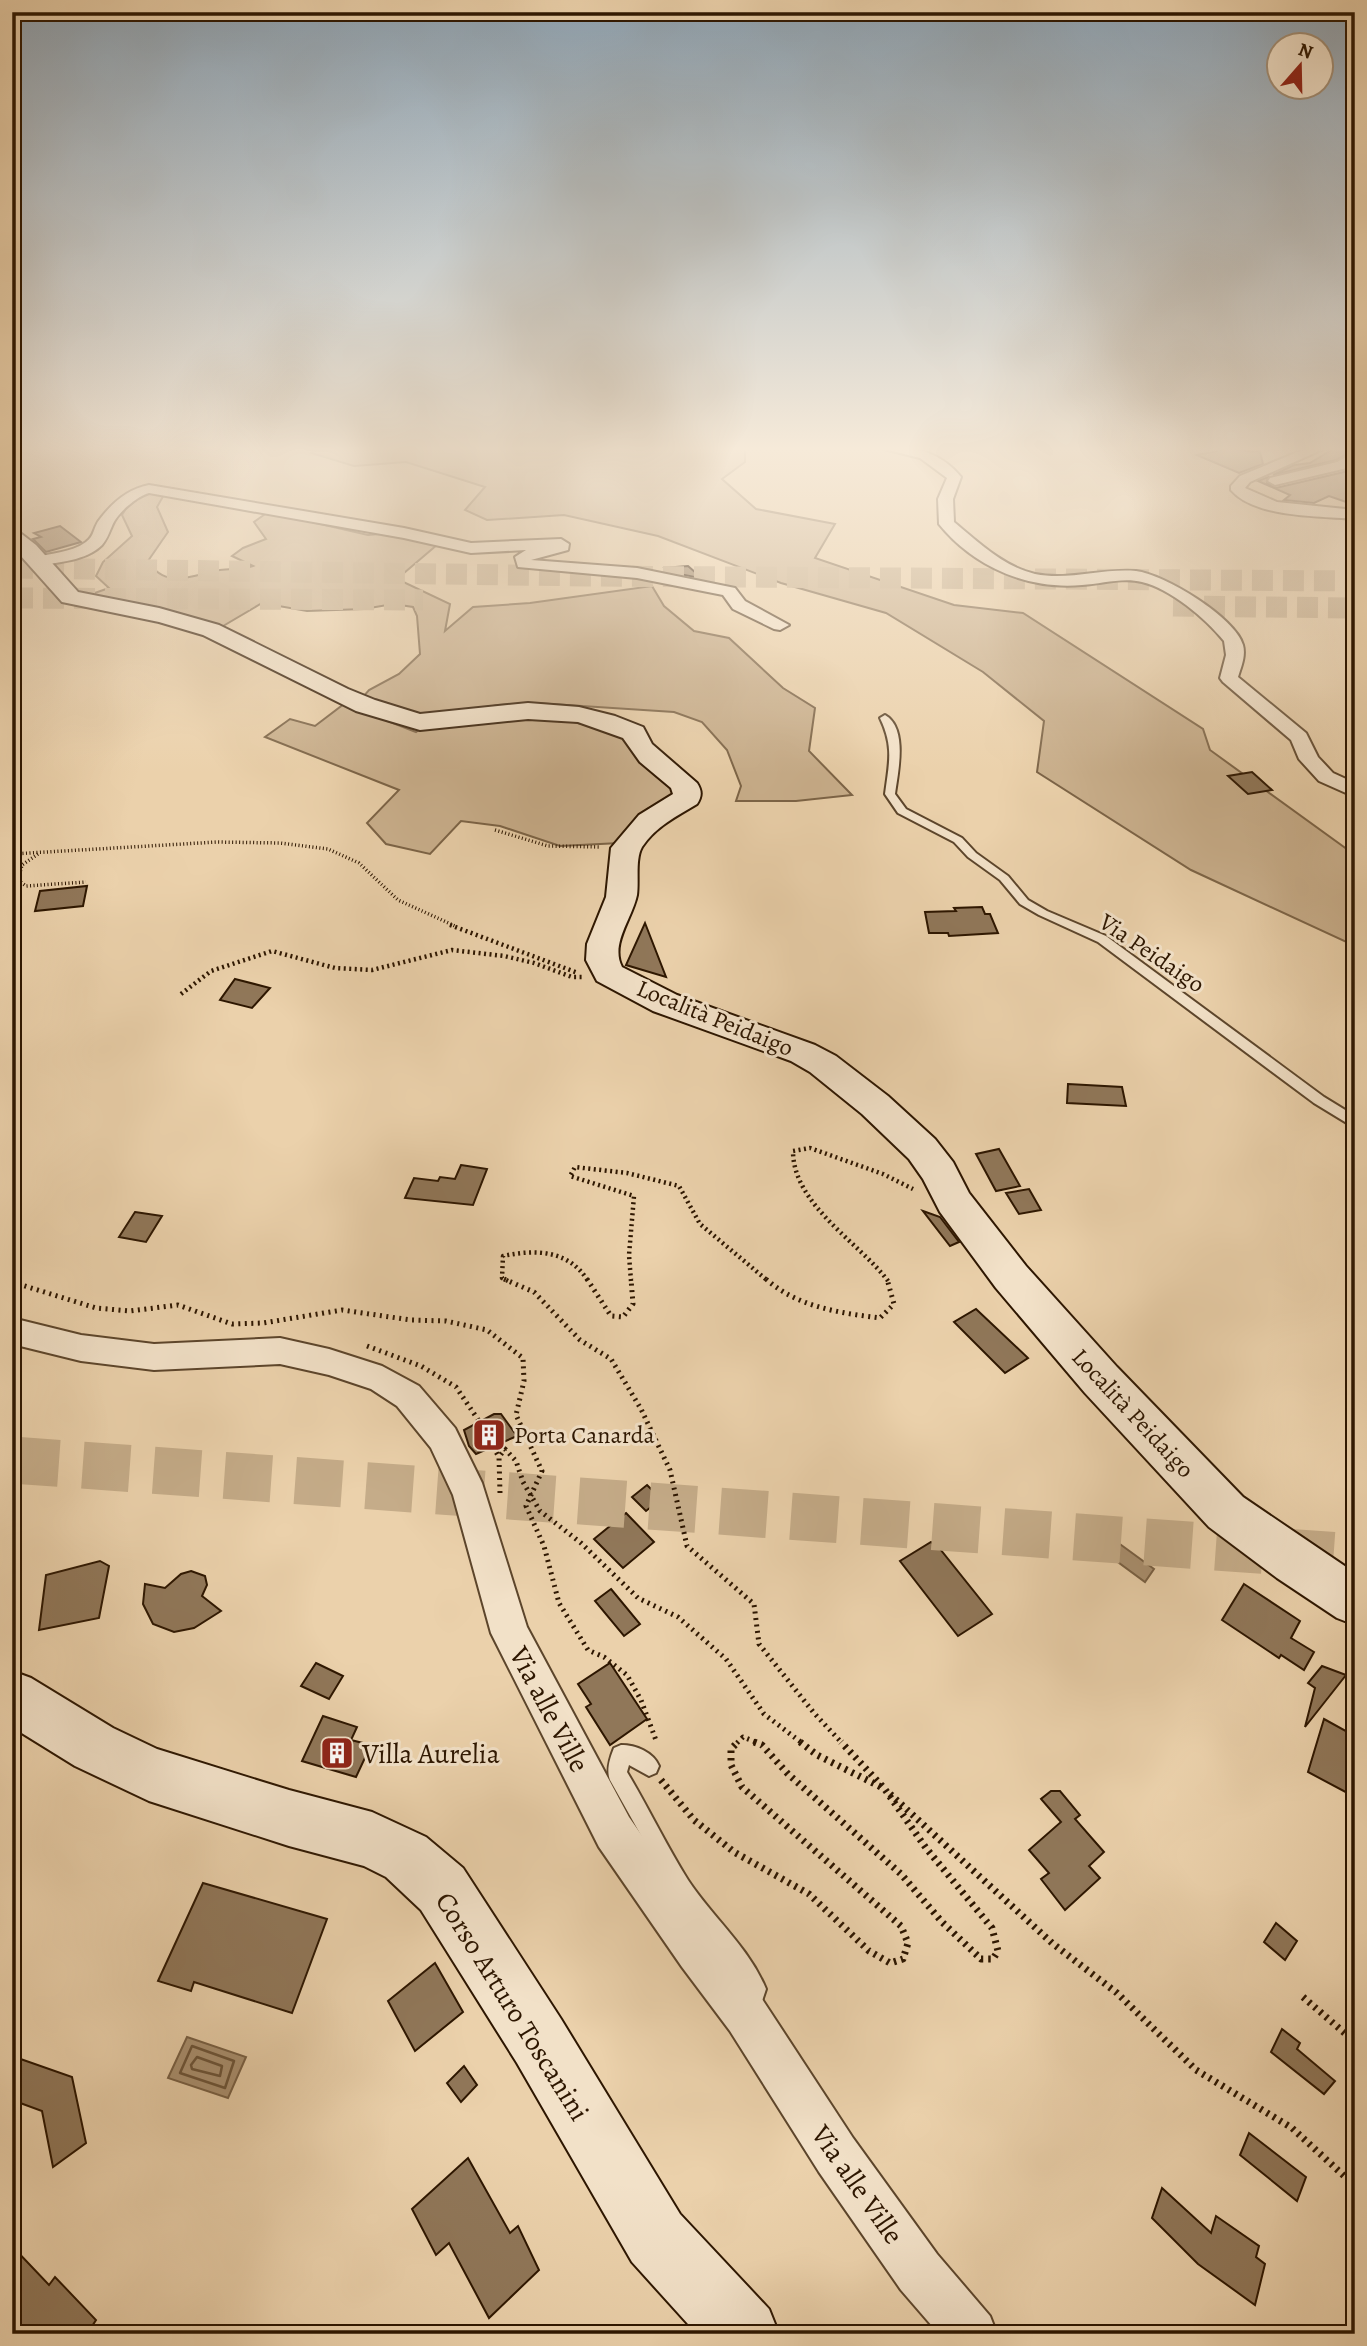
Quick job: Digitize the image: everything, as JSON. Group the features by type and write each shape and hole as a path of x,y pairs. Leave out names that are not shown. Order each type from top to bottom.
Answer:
{"street":[{"path":"34,555 55,584 70,597 210,630 369,708 404,719 434,721 534,709 595,719 634,733 636,742 646,753 687,789 687,798 649,821 626,848"},
{"path":"38,561 59,555"},
{"path":"524,555 524,564 637,573 729,591 739,605 780,625"},
{"path":"987,555 999,565 1032,578 1100,581 1134,576 1169,588 1217,623 1233,641 1235,656 1229,678 1299,737 1309,759 1326,776 1355,791"},
{"name":"Località Peidaigo","path":"626,848 621,897 603,944 602,960 610,974 666,1003 803,1053 823,1064 875,1105 910,1137 939,1172 954,1202 1011,1277 1083,1359 1226,1512 1294,1562 1355,1601"},
{"name":"Via alle Ville","path":"12,1331 81,1348 154,1357 280,1351 329,1362 382,1379 408,1396 443,1437 470,1494 510,1633 614,1832 713,1974 747,2015 843,2166 919,2272 972,2334"},
{"name":"Corso Arturo Toscanini","path":"12,1697 94,1747 149,1774 289,1818 372,1840 406,1857 442,1889 539,2041 656,2238 744,2334"}],"lane":[{"name":"Via Peidaigo","path":"885,718 895,737 897,753 890,794 902,811 958,840 972,855 1004,878 1024,902 1102,939 1130,958 1319,1100 1355,1123"},
{"path":"649,1766 632,1755 621,1755 617,1773 682,1889 738,1958 755,1989 747,2015"}],"path":[{"path":"495,830 548,846 626,848"},
{"path":"12,854 217,842 280,843 328,849 359,863 398,900 438,920 592,978 572,977 534,963 504,956 452,950 372,970 335,968 272,951 211,971 181,994"},
{"path":"39,854 22,866 18,880 26,886 86,882"},
{"path":"954,1202 930,1196 883,1174 810,1147 793,1151 793,1166 802,1184 837,1232 887,1279 894,1304 880,1318 850,1315 813,1305 780,1291 749,1263 714,1240 695,1221 679,1186 622,1172 575,1167 570,1176 634,1196 629,1255 633,1304 623,1317 611,1316 598,1304 583,1272 557,1254 522,1251 503,1256 502,1278 534,1292 580,1340 611,1359 642,1409 670,1470 687,1546 754,1604 759,1644 814,1713 884,1788 974,1868 1052,1943 1117,1993 1196,2070 1292,2128 1355,2186"},
{"path":"493,1447 499,1457 500,1507"},
{"path":"499,1457 505,1449 516,1461 523,1482 540,1511 581,1543 638,1598 678,1617 726,1659 764,1714 817,1755 884,1788 926,1848 992,1928 998,1951 993,1959 981,1959 942,1922 901,1874 835,1818 788,1774 762,1745 743,1738 731,1749 731,1765 742,1787 901,1926 908,1944 903,1959 890,1963 869,1951 809,1894 734,1852 694,1820 649,1766"},
{"path":"1303,1997 1355,2042"}],"shaded area":[{"path":"110,555 152,555 148,561 155,570 163,576 181,578 253,566 233,555 425,555 397,579 450,604 445,631 473,607 530,603 652,586 664,606 694,631 729,638 783,688 815,708 809,751 852,795 796,801 736,801 741,786 727,750 702,722 674,712 536,703 498,705 445,715 396,712 362,698 369,690 399,674 420,654 417,616 413,607 393,604 364,609 307,611 262,603 218,629 83,597 109,588 96,576 103,562"},
{"path":"709,555 816,555 815,558 954,605 1023,613 1203,729 1210,750 1355,855 1355,946 1191,870 1037,772 1044,721 983,672 886,613 781,583"},
{"path":"344,704 416,732 424,726 536,713 624,734 677,796 647,809 620,843 560,846 500,826 461,821 430,854 386,844 367,823 399,790 265,737 290,719 315,726"}],"water":[{"path":"1102,1531 1154,1569 1145,1582 1092,1543"},
{"path":"187,2037 246,2057 228,2098 168,2078"}],"building":[{"path":"688,566 696,573 713,575 709,580 665,571 664,568"},
{"path":"1252,772 1272,790 1248,794 1228,776"},
{"path":"87,886 83,906 35,911 40,891"},
{"path":"982,907 985,914 990,914 998,933 949,936 948,933 929,933 925,912"},
{"path":"645,923 666,977 626,965"},
{"path":"235,979 270,988 252,1008 220,1000"},
{"path":"1068,1084 1122,1087 1126,1106 1067,1103"},
{"path":"999,1149 1020,1186 996,1191 976,1154"},
{"path":"461,1165 487,1169 473,1205 405,1198 414,1178 438,1181 440,1177 455,1179"},
{"path":"1029,1189 1041,1210 1019,1214 1006,1193"},
{"path":"923,1211 940,1217 959,1242 950,1246"},
{"path":"135,1212 162,1216 146,1242 119,1237"},
{"path":"976,1309 1028,1358 1005,1373 954,1322"},
{"name":"Porta Canarda","path":"494,1414 501,1414 517,1436 476,1454 469,1446 464,1430"},
{"path":"647,1485 661,1499 646,1511 632,1497"},
{"path":"626,1513 654,1542 623,1568 594,1539"},
{"path":"931,1542 940,1549 992,1614 958,1636 900,1561"},
{"path":"100,1561 109,1566 99,1618 39,1630 46,1575"},
{"path":"191,1571 205,1576 207,1585 202,1596 221,1611 194,1628 174,1632 153,1624 143,1604 145,1584 165,1588 181,1574"},
{"path":"1244,1584 1300,1621 1291,1638 1314,1652 1304,1670 1281,1655 1279,1658 1222,1620"},
{"path":"611,1589 640,1624 624,1636 595,1601"},
{"path":"316,1663 343,1676 329,1699 301,1686"},
{"path":"610,1663 647,1719 610,1745 586,1707 591,1704 578,1684"},
{"path":"1322,1666 1346,1675 1305,1727 1315,1688 1308,1683"},
{"name":"Villa Aurelia","path":"323,1716 357,1727 351,1740 371,1745 356,1777 302,1761"},
{"path":"1324,1719 1355,1736 1355,1797 1308,1772"},
{"path":"1051,1791 1060,1791 1080,1815 1075,1819 1104,1852 1089,1866 1100,1878 1065,1910 1041,1879 1049,1873 1029,1850 1061,1822 1041,1799"},
{"path":"203,1883 327,1919 292,2013 194,1982 191,1991 158,1981"},
{"path":"1276,1923 1297,1941 1285,1960 1264,1942"},
{"path":"435,1963 463,2012 415,2051 388,2001"},
{"path":"1282,2029 1300,2043 1297,2049 1335,2081 1324,2094 1271,2052"},
{"path":"12,2056 72,2077 86,2143 53,2167 42,2111 12,2100"},
{"path":"464,2066 477,2085 461,2102 447,2083"},
{"path":"1249,2133 1306,2177 1297,2201 1240,2155"},
{"path":"468,2158 510,2233 518,2226 539,2270 489,2318 449,2243 436,2255 412,2209"},
{"path":"1162,2188 1211,2233 1216,2216 1259,2246 1256,2257 1265,2264 1255,2305 1198,2264 1152,2218"},
{"path":"12,2246 49,2285 55,2277 96,2320 87,2334 12,2334"}],"tunnel":[{"path":"12,568 587,576 1355,581"},
{"path":"12,598 423,600"},
{"path":"1173,606 1355,608"},
{"path":"12,1460 1355,1557"}],"place":[{"name":"Porta Canarda","path":"489,1435"},
{"name":"Villa Aurelia","path":"337,1753"}]}
